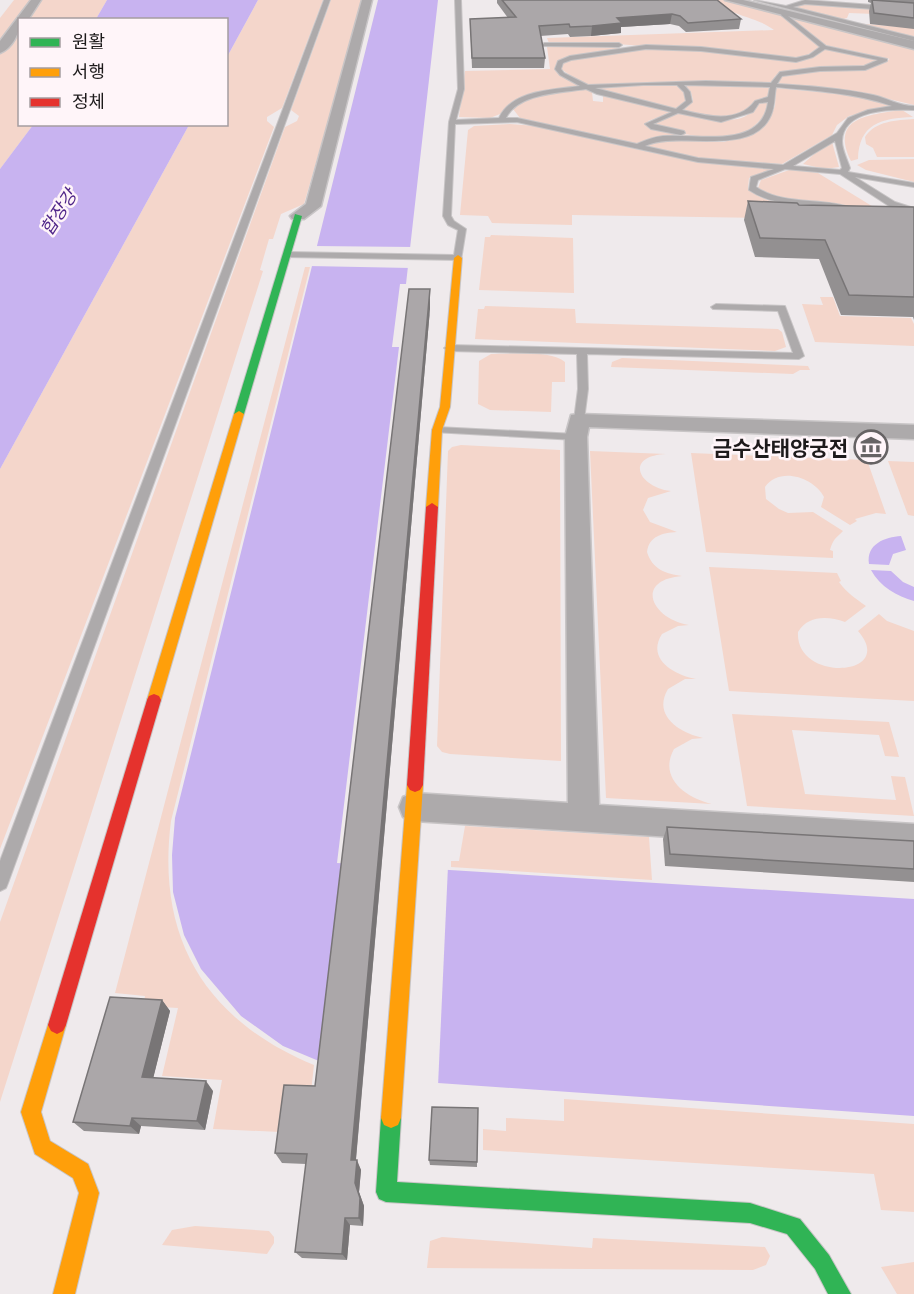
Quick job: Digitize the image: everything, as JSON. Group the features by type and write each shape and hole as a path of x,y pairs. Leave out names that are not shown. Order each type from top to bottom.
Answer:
{"street":[{"path":"23,18 36,0"},
{"path":"64,1294 89,1193 81,1171 42,1147 31,1112 298,216 312,206 367,0"},
{"path":"730,0 914,45"},
{"path":"0,49 18,25"},
{"path":"458,258 445,408 437,430 414,807 386,1192 750,1213 793,1226 822,1262 840,1294"},
{"path":"584,815 577,428 914,432"},
{"path":"414,807 584,815 914,838"}],"lane":[{"path":"0,883 327,0"},
{"path":"288,255 458,258 462,229 451,223 447,216 452,122 461,89 458,0"},
{"path":"757,0 782,11 914,39"},
{"path":"782,11 805,2 914,10"},
{"path":"639,146 655,140 731,139 755,128 771,111 770,99 777,76 784,73 865,68 885,60 824,46 782,11"},
{"path":"544,45 701,49 796,60 811,56 824,46"},
{"path":"633,48 560,62 558,69 562,74 599,96 725,120 751,111 757,102 770,99"},
{"path":"502,118 507,110 518,101 586,87 679,83 727,82 871,96 902,108"},
{"path":"679,83 687,92 689,102 677,111 649,122 649,126 711,141"},
{"path":"842,172 846,168 838,147 839,135 844,125 853,117 869,112 914,108"},
{"path":"452,122 502,118 728,164 787,166 842,172 914,185"},
{"path":"839,135 787,166 754,179 752,188 770,198 843,207 850,210 851,215 847,219"},
{"path":"842,172 892,204 914,211"},
{"path":"449,348 799,356 782,308 716,307"},
{"path":"437,430 577,428 584,389 582,351"}],"shaded area":[{"path":"14,0 34,0 18,18 0,45 0,18"},
{"path":"38,0 107,0 97,18 25,18"},
{"path":"258,0 323,0 282,108 267,117 267,121 274,127 0,849 0,469 188,126 228,126 228,55"},
{"path":"331,0 363,0 304,204 281,214 273,239 269,239 260,270 263,271 0,1102 0,922 285,127 297,121 299,116 291,110"},
{"path":"714,0 725,0 780,14 820,47 807,55 795,58 617,44 549,43 547,38 774,30 729,10"},
{"path":"807,3 914,12 914,38 855,23 901,27 900,15 849,13 847,18 843,19 795,7"},
{"path":"789,16 914,47 914,105 872,95 777,85 782,75 819,70 869,69 890,59 825,45"},
{"path":"18,27 18,126 32,126 0,169 0,52"},
{"path":"613,46 619,49 558,61 555,69 578,87 514,100 500,114 490,118 459,117 465,71 550,69 547,47"},
{"path":"827,48 881,59 869,66 782,72 775,76 770,85 695,81 591,85 583,84 561,69 563,63 570,59 635,49 701,50 796,60 814,57"},
{"path":"683,83 770,87 767,98 759,101 747,111 728,116 714,116 683,111 693,100 691,92"},
{"path":"678,84 685,92 686,102 677,109 593,88"},
{"path":"776,88 870,97 893,105 849,116 837,125 832,135 782,164 699,159 645,146 665,140 724,142 746,135 770,118 775,106"},
{"path":"585,89 592,92 593,101 603,102 603,95 673,112 648,121 647,126 701,138 647,140 636,144 520,118 513,109 518,104 535,97"},
{"path":"767,101 770,106 759,121 733,137 703,137 654,127 652,122 679,113 731,120 741,118 750,113 758,104"},
{"path":"902,110 913,117 891,119 874,125 863,138 859,147 858,159 851,161 845,135 849,127 865,117"},
{"path":"914,119 914,157 877,157 873,148 866,144 865,137 874,128 887,122"},
{"path":"510,124 536,126 626,147 716,164 777,168 749,178 748,188 764,199 774,202 827,206 770,218 572,215 572,225 492,223 488,216 460,215 468,130 474,126"},
{"path":"832,142 839,167 825,169 803,164 821,148"},
{"path":"914,159 914,182 866,170 857,165 869,160"},
{"path":"792,169 818,173 880,211 772,196 758,188 761,180"},
{"path":"491,235 573,238 574,293 479,290 485,237"},
{"path":"305,267 310,267 171,821 168,863 172,902 181,938 196,970 217,999 244,1024 276,1046 314,1065 311,1092 280,1132 213,1129 222,1080 162,1076 178,1008 143,1006 145,996 115,993"},
{"path":"820,297 833,297 840,316 911,318 914,324 914,346 815,342 802,304 823,305"},
{"path":"485,306 575,309 576,323 778,329 782,332 786,347 775,351 475,339 478,309 484,309"},
{"path":"491,354 540,354 559,358 565,362 565,382 552,382 551,412 490,410 478,404 479,361"},
{"path":"622,358 808,366 810,370 800,370 793,374 611,367 612,362"},
{"path":"461,445 560,450 561,761 450,754 442,752 437,746 448,451 452,447"},
{"path":"590,451 666,454 644,460 640,466 640,472 650,484 671,491 648,498 643,510 650,522 677,532 657,536 650,542 647,552 652,563 660,570 682,576 667,579 658,584 653,592 653,600 657,608 665,615 689,625 678,626 662,634 657,651 671,670 696,679 685,679 668,689 663,707 671,722 694,736 703,738 692,739 674,749 670,759 670,769 672,778 684,792 712,804 606,798"},
{"path":"691,453 867,460 886,514 876,513 855,519 857,521 850,525 821,507 824,497 813,484 796,477 779,477 765,487 766,499 788,513 813,512 843,531 831,546 833,558 706,552"},
{"path":"888,461 914,462 914,516 908,515"},
{"path":"709,567 837,573 842,586 866,606 845,622 819,618 807,622 798,632 801,648 812,660 826,666 842,668 856,665 865,658 867,646 858,631 879,614 887,621 914,631 914,701 729,691"},
{"path":"732,714 889,722 899,757 885,756 879,735 792,730 805,794 896,800 891,776 905,777 914,816 747,806"},
{"path":"465,826 649,837 652,880 451,867 451,861 459,861"},
{"path":"564,1099 914,1124 914,1212 881,1210 874,1174 483,1150 483,1129 506,1131 506,1118 564,1121"},
{"path":"195,1226 269,1231 274,1237 274,1243 267,1254 162,1245 172,1230"},
{"path":"442,1237 592,1248 593,1238 765,1247 770,1256 766,1265 753,1270 427,1268 430,1241"},
{"path":"914,1262 914,1294 897,1294 881,1267"}],"water":[{"path":"107,0 258,0 228,55 228,18 97,18"},
{"path":"378,0 438,0 406,284 400,284 392,347 399,347 337,863 914,899 914,1116 438,1083 326,1064 283,1046 241,1016 201,969 184,935 173,892 172,855 175,818"},
{"name":"합장강","path":"32,126 188,126 0,469 0,169"},
{"path":"901,536 906,550 893,554 889,565 869,564 870,551 878,543"},
{"path":"871,570 891,571 903,582 914,587 914,601 890,590"}],"pier":[{"path":"314,246 413,247 411,268 309,266"},
{"path":"345,860 448,866 438,1086 365,1076 325,1067"}],"building":[{"path":"502,0 717,0 741,19 688,23 680,16 672,14 617,18 622,23 592,26 570,27 569,24 539,26 545,58 472,58 470,19 516,17"},
{"path":"872,0 914,3 914,18 874,13"},
{"path":"748,201 797,203 799,205 914,207 914,297 849,295 825,240 760,238"},
{"path":"409,289 430,289 351,1160 357,1160 355,1183 360,1198 359,1218 345,1218 342,1254 295,1252 307,1154 275,1153 284,1085 315,1086"},
{"path":"667,827 914,841 914,869 670,854"},
{"path":"110,997 162,1000 142,1077 206,1081 197,1121 132,1118 130,1126 73,1122"},
{"path":"432,1107 478,1108 477,1162 429,1160"}],"traffic: fast":[{"path":"239,414 298,216"},
{"path":"391,1118 386,1192 750,1213 793,1226 822,1262 840,1294"}],"traffic: slow":[{"path":"432,507 437,430 445,407 458,258"},
{"path":"154,700 239,414"},
{"path":"391,1118 415,785"},
{"path":"57,1025 31,1112 42,1147 81,1171 89,1193 64,1294"}],"traffic: jam":[{"path":"415,785 432,507"},
{"path":"57,1025 154,700"}],"place":[{"name":"금수산태양궁전","path":"871,447"}]}
